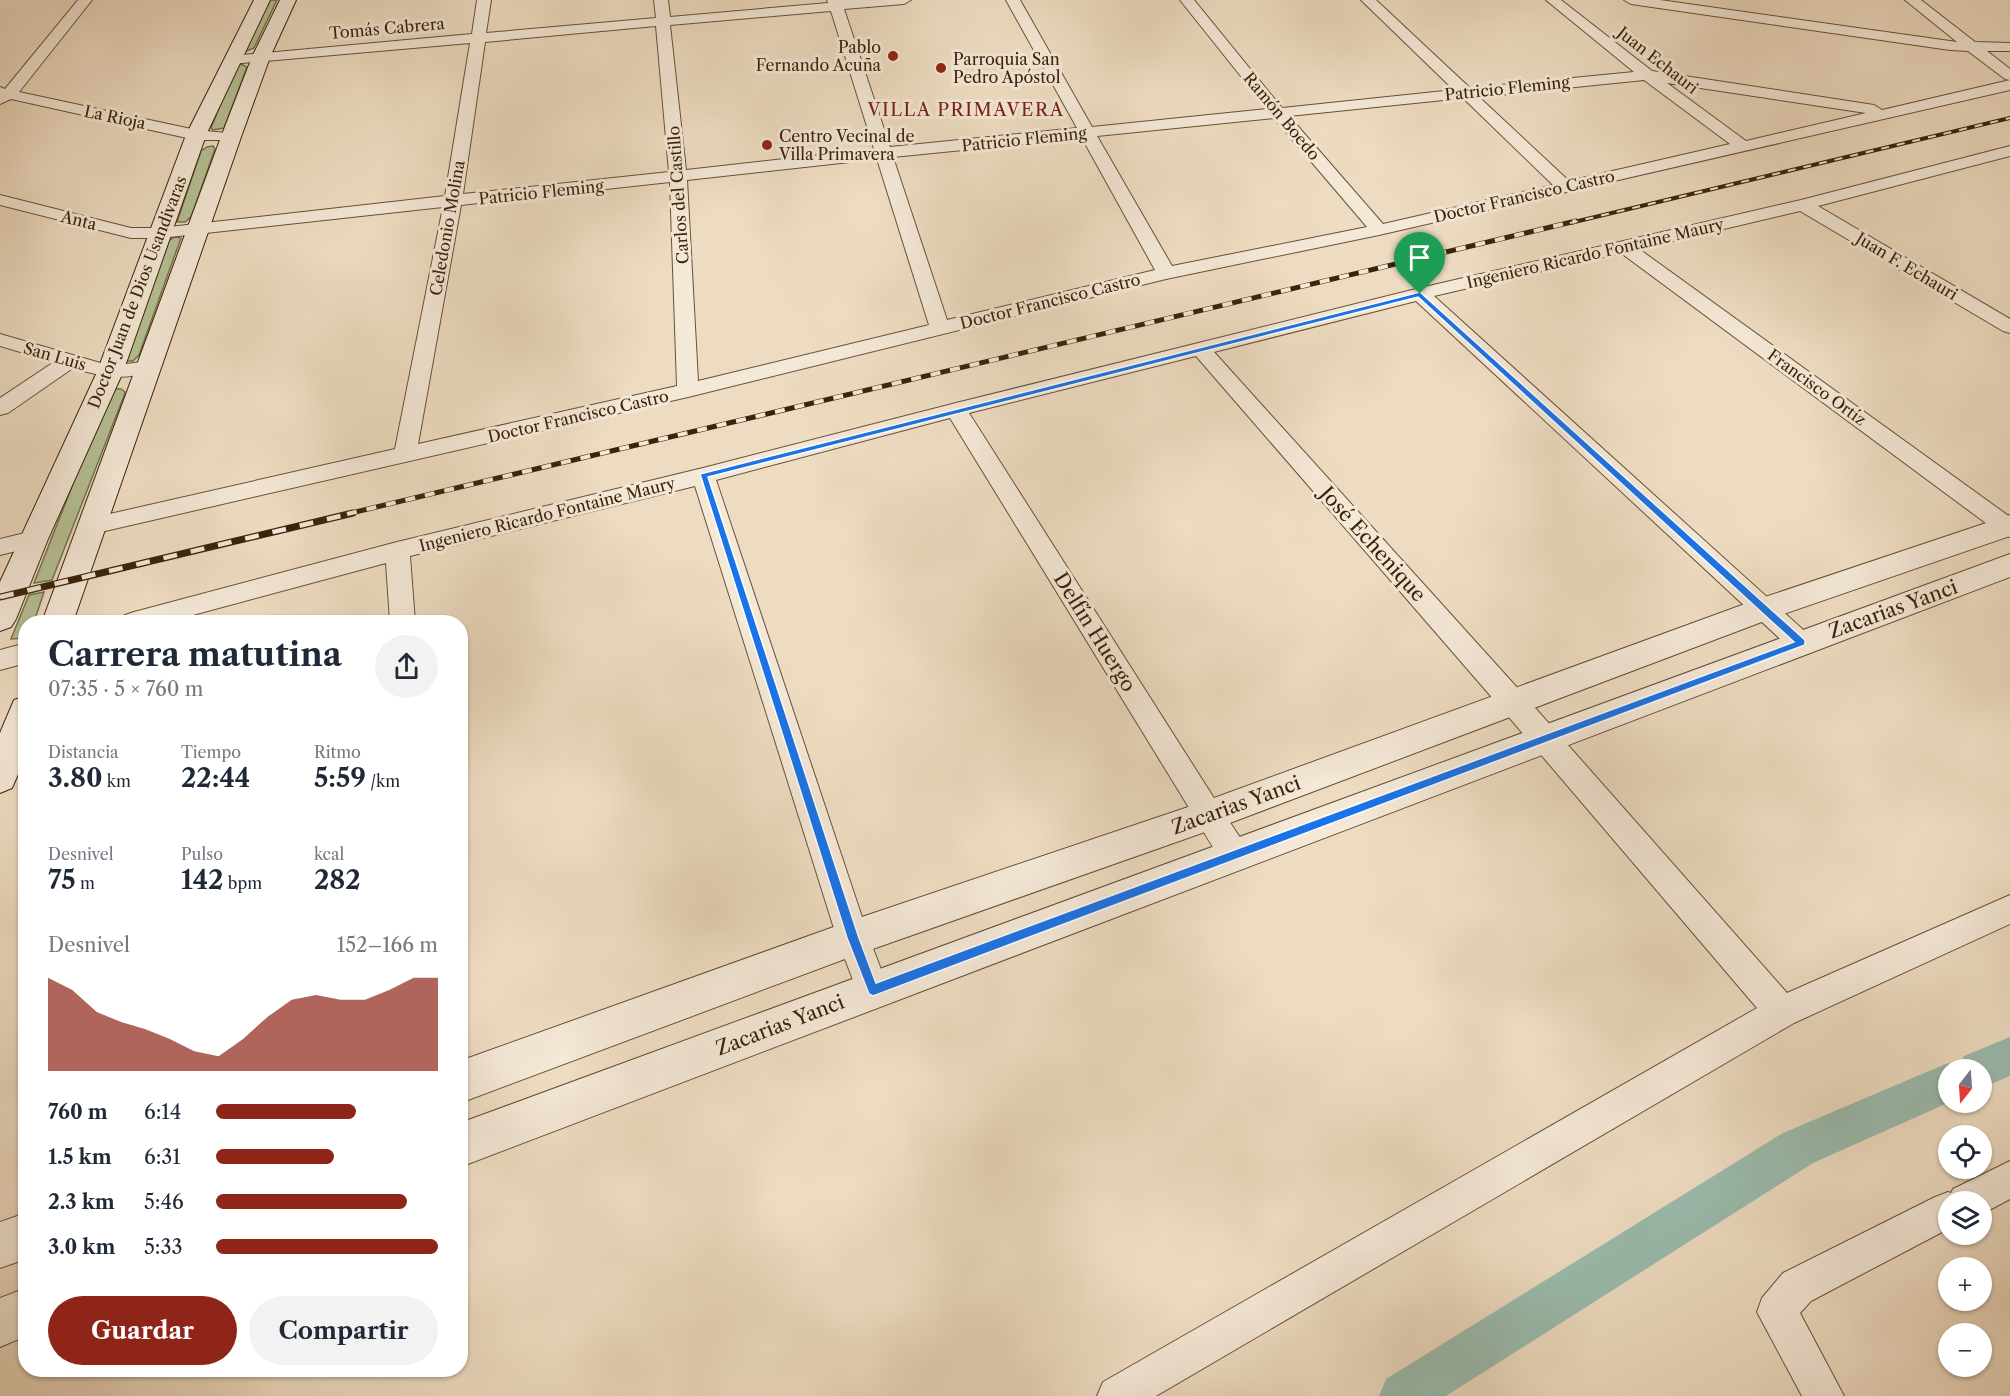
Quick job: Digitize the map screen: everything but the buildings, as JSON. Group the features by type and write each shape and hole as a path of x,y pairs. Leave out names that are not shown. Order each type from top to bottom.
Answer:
{"main road":[{"name":"Doctor Juan de Dios Usandivaras","path":"0,619 33,539 110,372 196,135 262,0"},
{"name":"Doctor Juan de Dios Usandivaras","path":"60,615 197,228 261,57 288,0"},
{"name":"Zacarias Yanci","path":"468,1079 853,938 1209,815 1764,609 2009,527"},
{"name":"Zacarias Yanci","path":"468,1142 2010,565"},
{"path":"0,778 18,730"},
{"path":"0,1245 18,1239"},
{"path":"0,1323 18,1315"}],"street":[{"path":"3,95 85,0"},
{"name":"Celedonio Molina","path":"405,456 453,202 484,0"},
{"name":"Carlos del Castillo","path":"661,0 678,177 688,390"},
{"name":"Tomás Cabrera","path":"231,60 663,22 835,3 904,0"},
{"path":"1013,0 1166,273"},
{"name":"Ramón Boedo","path":"1186,0 1278,113 1379,230"},
{"path":"1368,0 1564,186"},
{"name":"Juan Echauri","path":"1553,0 1647,75 1743,146"},
{"path":"1631,0 1970,47 2010,47"},
{"path":"1912,0 2010,76"},
{"path":"835,3 940,328"},
{"name":"Patricio Fleming","path":"160,233 884,153 1647,75 1887,112"},
{"name":"Doctor Francisco Castro","path":"92,526 688,390 1166,273 1379,230 2010,85"},
{"name":"La Rioja","path":"3,95 196,135 231,137"},
{"name":"Ingeniero Ricardo Fontaine Maury","path":"160,615 397,551 703,476 956,410 1420,294 1803,205 2010,151"},
{"name":"Anta","path":"0,200 131,232 160,233"},
{"name":"Juan F. Echauri","path":"1803,205 2005,320"},
{"name":"Francisco Ortíz","path":"1623,246 2009,527"},
{"path":"1420,294 1801,643"},
{"name":"San Luis","path":"0,340 110,372"},
{"name":"José Echenique","path":"1201,350 1512,701 1782,1012"},
{"path":"0,408 71,360"},
{"path":"110,372 149,367"},
{"name":"Delfín Huergo","path":"956,410 1209,815 1236,854"},
{"path":"703,476 853,938 873,990"},
{"path":"0,547 33,539"},
{"path":"397,551 402,615"},
{"path":"0,660 18,655"},
{"path":"1117,1396 1782,1012 2010,909"},
{"path":"1987,1191 2010,1179"},
{"path":"1824,1396 1795,1340 1776,1312 1797,1287 1938,1215"}],"green space":[{"path":"268,0 277,0 254,48 244,52"},
{"path":"241,64 247,67 224,128 213,130 211,128 235,68"},
{"path":"213,146 215,149 191,217 185,222 177,222 201,151"},
{"path":"175,237 181,238 139,355 133,361 124,361 167,241"},
{"path":"114,389 121,389 125,392 124,396 52,580 34,583 106,400"},
{"path":"44,592 36,615 21,615 29,595"},
{"path":"18,622 18,638 11,639"}],"waterway":[{"path":"1992,1064 2010,1056"},
{"path":"1403,1396 1798,1148 1938,1087"}],"railway":[{"path":"1570,223 2010,118"},
{"path":"347,514 1576,221"},
{"path":"0,597 353,513"}],"place":[{"name":"Pablo Fernando Acuña","path":"893,56"},
{"name":"Parroquia San Pedro Apóstol","path":"941,68"},
{"name":"Centro Vecinal de Villa Primavera","path":"767,145"}],"district":[{"name":"VILLA PRIMAVERA","path":"966,110"}],"route":[{"path":"1420,294 1801,643 873,990 853,938 703,476 1420,294"}]}
